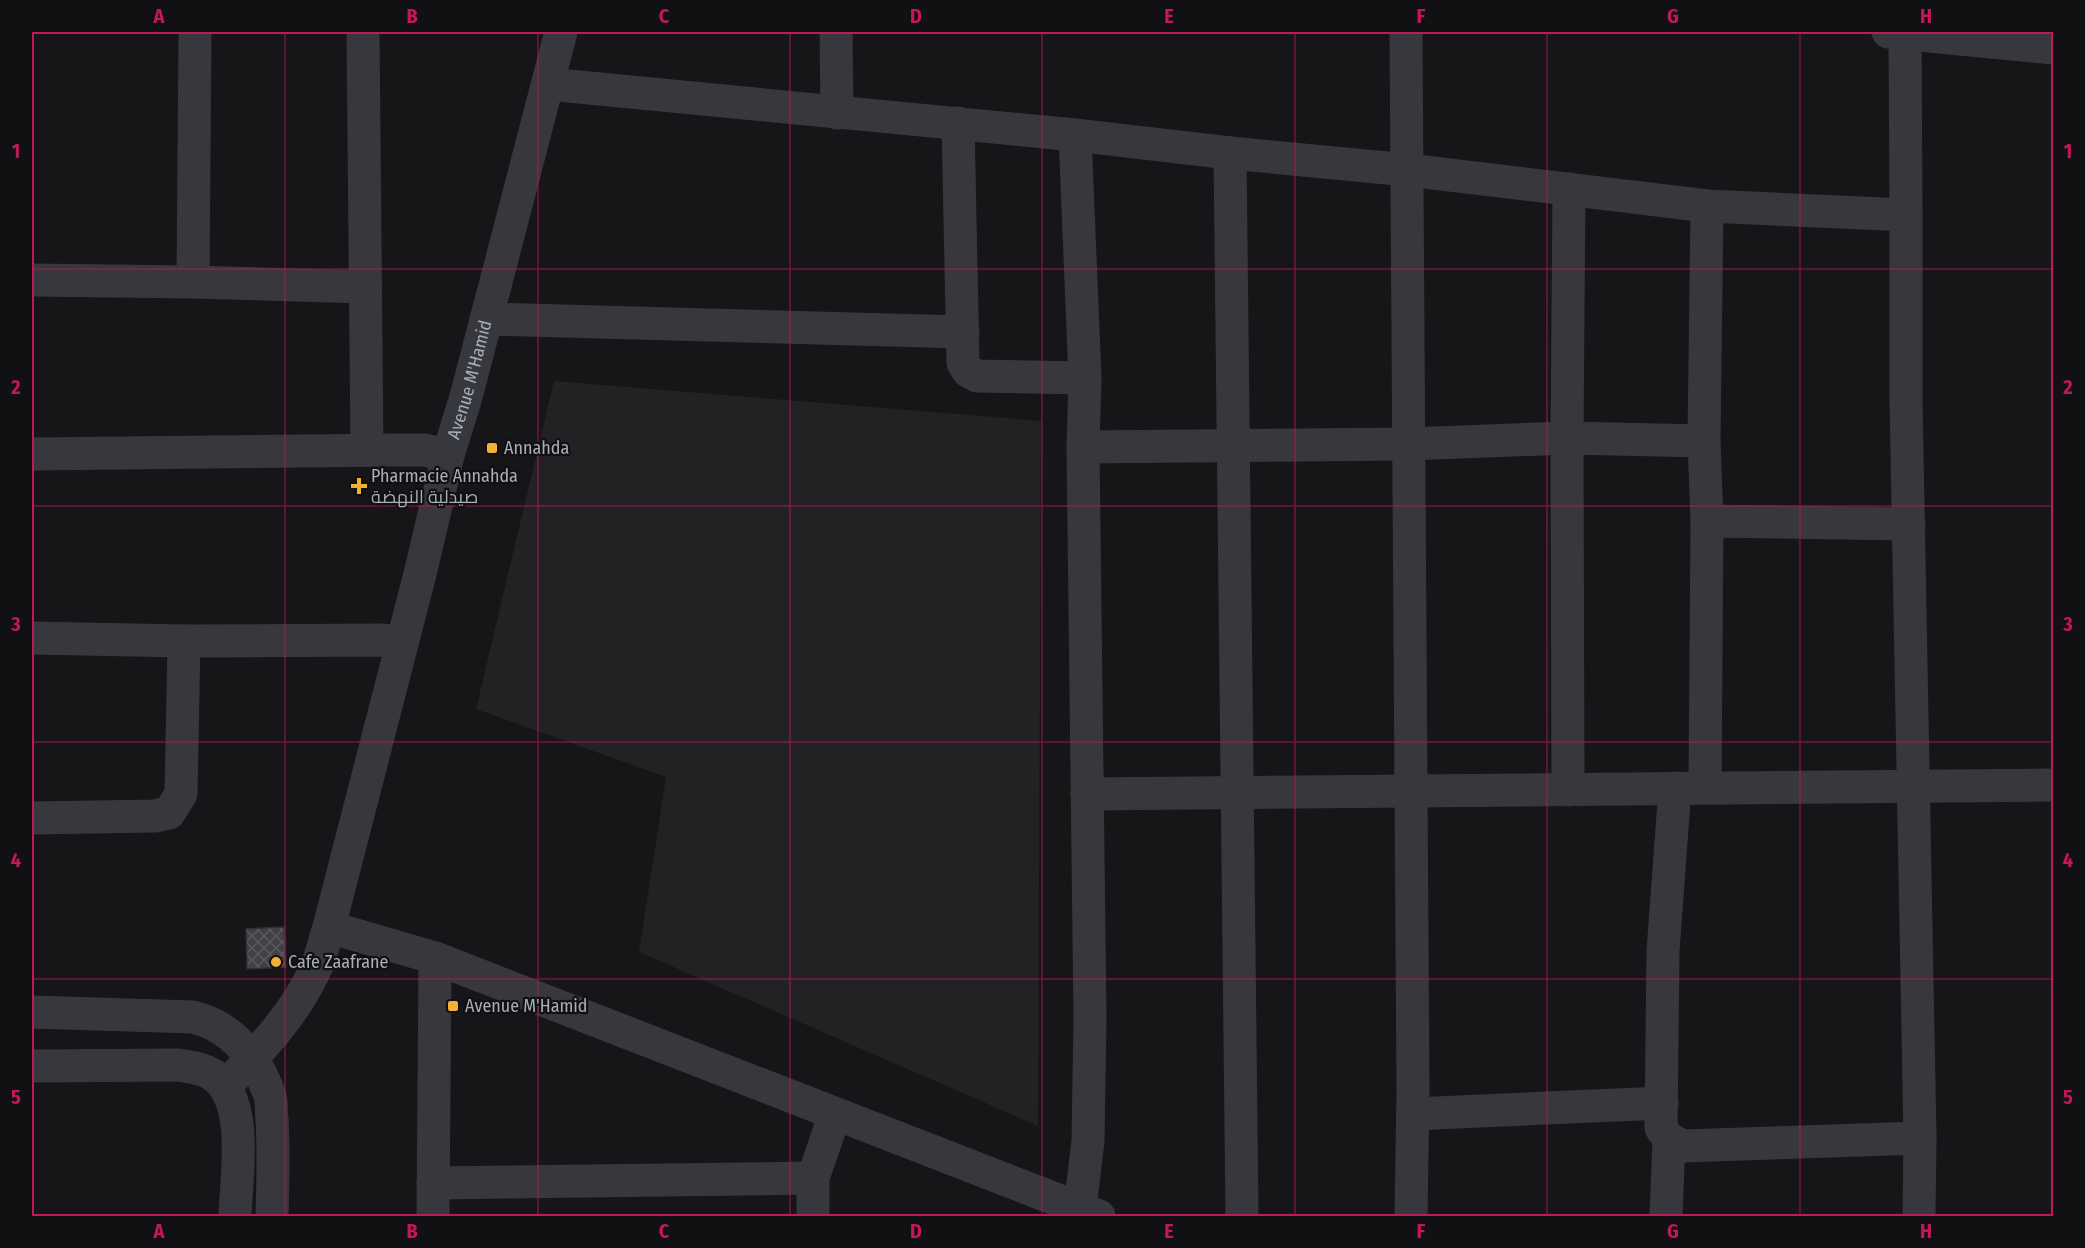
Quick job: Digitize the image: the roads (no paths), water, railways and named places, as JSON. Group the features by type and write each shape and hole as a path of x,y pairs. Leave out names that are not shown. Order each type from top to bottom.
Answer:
{"street":[{"path":"193,282 195,32"},
{"path":"363,32 367,450"},
{"name":"Avenue M'Hamid","path":"225,1086 283,1023 318,963 448,455 561,32"},
{"path":"836,32 837,113"},
{"path":"1406,32 1412,791 1411,1216"},
{"path":"1919,1216 1920,1138 1906,400 1906,215 1899,32 2054,48"},
{"path":"548,84 958,123 1408,170 1707,206 1906,215"},
{"path":"958,123 963,363 968,371 977,376 1085,378"},
{"path":"329,927 435,958 1089,1212 1090,1017 1083,447 1085,378 1075,135"},
{"path":"1230,153 1242,1216"},
{"path":"1568,790 1569,189"},
{"path":"1707,206 1704,441 1707,521 1690,788 1663,951 1661,1128 1669,1139 1683,1146 1920,1138"},
{"path":"32,280 365,287"},
{"path":"486,318 963,332"},
{"path":"1083,447 1408,444 1567,438 1704,441"},
{"path":"32,454 424,450 448,455"},
{"path":"1707,521 1909,524"},
{"path":"32,638 402,642"},
{"path":"32,818 155,816 169,813 181,794 184,641"},
{"path":"1087,794 2054,785"},
{"path":"433,1216 435,958"},
{"path":"32,1012 193,1017 210,1021 237,1041 252,1058 270,1098 273,1138 272,1216"},
{"path":"32,1066 178,1065 197,1068 213,1075 225,1086 234,1106 238,1135 235,1216"},
{"path":"1413,1114 1662,1103"},
{"path":"813,1216 813,1178 835,1114"},
{"path":"1666,1216 1669,1139"},
{"path":"433,1183 813,1178"}],"place":[{"name":"Annahda","path":"492,448"},
{"name":"Pharmacie Annahda صيدلية النهضة","path":"359,486"},
{"name":"Cafe Zaafrane","path":"276,962"},
{"name":"Avenue M'Hamid","path":"453,1006"}]}
